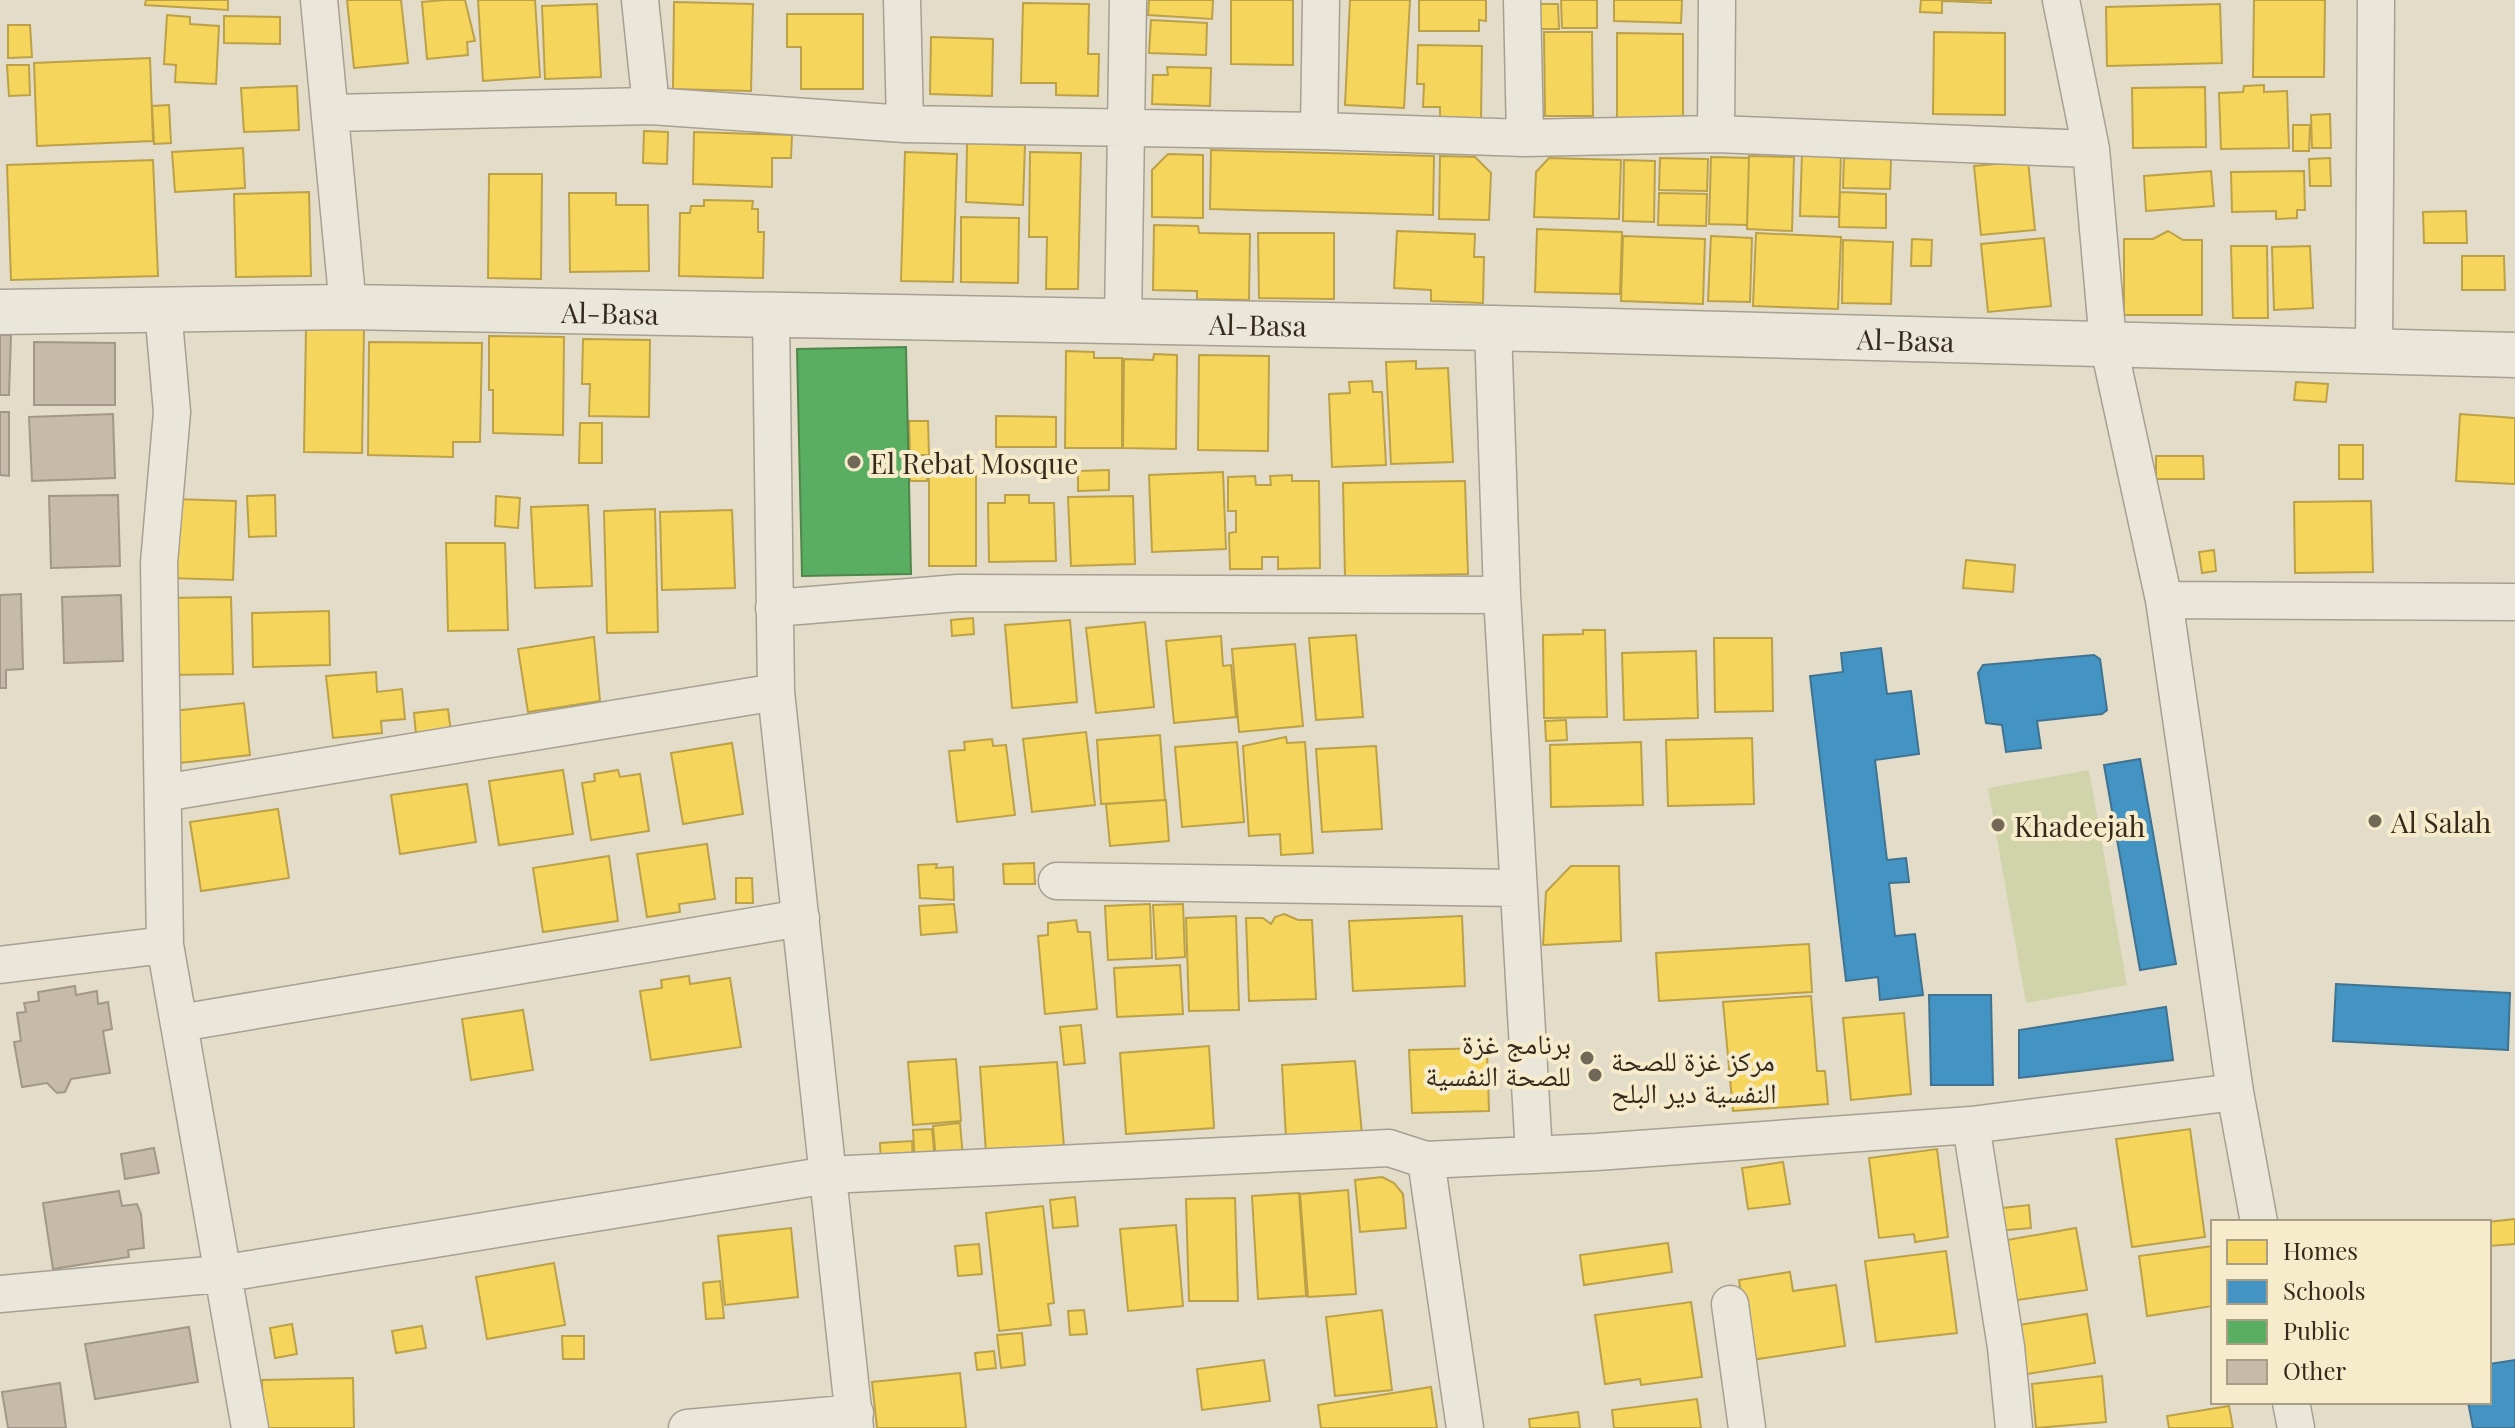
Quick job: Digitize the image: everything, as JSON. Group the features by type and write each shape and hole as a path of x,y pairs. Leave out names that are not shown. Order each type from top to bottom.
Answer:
{"street":[{"path":"319,0 348,307"},
{"path":"640,0 651,106"},
{"path":"902,0 905,124"},
{"path":"1123,320 1128,0"},
{"path":"1319,131 1321,0"},
{"path":"1522,0 1525,138"},
{"path":"1716,134 1717,0"},
{"path":"2061,0 2091,149 2108,343 2164,600 2235,1092 2259,1220"},
{"path":"2374,351 2376,0"},
{"path":"330,113 651,106 905,124 1525,138 1716,134 2091,149"},
{"name":"Al-Basa","path":"0,312 348,307 771,317 1123,320 2515,355"},
{"path":"163,309 172,412 159,563 165,945 220,1274 250,1428"},
{"path":"687,1428 855,1420 776,692 771,317"},
{"path":"1493,328 1502,595 1534,1154"},
{"path":"774,608 958,593 1502,595"},
{"path":"2164,600 2515,602"},
{"path":"163,793 776,692"},
{"path":"1057,881 1517,888"},
{"path":"180,1023 801,918"},
{"path":"0,965 165,945"},
{"path":"0,1294 220,1274 828,1175 1389,1148 1426,1160 1534,1154 1971,1125 2235,1092"},
{"path":"1971,1125 2006,1347 2014,1428"},
{"path":"1426,1160 1465,1428"},
{"path":"1730,1304 1747,1428"},
{"path":"2291,1404 2296,1428"}],"green space":[{"path":"2089,770 2127,985 2026,1003 1988,788"}],"building: Homes":[{"path":"146,0 228,0 228,10 145,5"},
{"path":"347,0 401,0 408,63 354,68"},
{"path":"465,0 475,41 467,42 468,55 427,59 422,2"},
{"path":"478,0 535,0 540,77 483,81"},
{"path":"1149,0 1213,0 1212,19 1148,15"},
{"path":"1231,0 1293,0 1293,65 1231,64"},
{"path":"1350,0 1410,0 1404,108 1345,105"},
{"path":"1419,0 1486,0 1486,21 1479,20 1479,31 1419,31"},
{"path":"1561,0 1597,0 1597,28 1562,28"},
{"path":"1614,0 1682,0 1681,23 1614,21"},
{"path":"1921,0 1991,0 1991,3 1942,1 1942,13 1920,12"},
{"path":"2254,0 2325,0 2324,77 2253,77"},
{"path":"674,2 753,4 751,91 673,89"},
{"path":"1023,3 1089,4 1088,54 1099,54 1098,96 1056,95 1056,83 1021,83"},
{"path":"597,4 601,77 545,79 542,6"},
{"path":"1526,4 1558,4 1559,29 1527,29"},
{"path":"2220,4 2222,63 2107,66 2106,7"},
{"path":"787,14 863,14 863,89 801,89 801,47 787,47"},
{"path":"167,15 190,17 190,24 219,26 216,84 175,82 176,65 164,64"},
{"path":"224,16 280,17 280,44 224,43"},
{"path":"1151,20 1207,23 1206,55 1149,53"},
{"path":"8,25 30,25 32,57 8,58"},
{"path":"1544,32 1592,32 1593,116 1545,116"},
{"path":"1934,32 2005,33 2005,115 1933,114"},
{"path":"1617,33 1683,34 1683,120 1617,120"},
{"path":"931,37 993,39 992,96 930,94"},
{"path":"1418,45 1482,46 1481,119 1440,118 1440,107 1423,107 1424,84 1417,84"},
{"path":"150,58 153,141 37,146 34,63"},
{"path":"7,65 29,65 30,95 9,96"},
{"path":"1167,67 1211,68 1210,106 1152,104 1153,75 1168,75"},
{"path":"2264,85 2264,92 2287,91 2289,148 2221,149 2219,93 2243,92 2244,86"},
{"path":"297,86 299,130 244,132 241,88"},
{"path":"2205,87 2206,147 2133,148 2132,88"},
{"path":"169,105 171,143 154,144 152,106"},
{"path":"2330,114 2331,148 2312,148 2311,115"},
{"path":"2293,125 2310,125 2309,151 2293,151"},
{"path":"644,131 668,132 667,164 643,163"},
{"path":"694,132 792,135 791,158 772,158 772,187 693,184"},
{"path":"967,143 1025,145 1023,205 966,202"},
{"path":"243,148 245,188 175,192 172,152"},
{"path":"1211,150 1434,156 1433,215 1210,209"},
{"path":"905,152 957,154 953,282 901,281"},
{"path":"1030,152 1081,153 1078,289 1046,289 1047,237 1029,237"},
{"path":"1802,153 1841,154 1839,217 1800,216"},
{"path":"1168,154 1203,155 1203,218 1152,217 1152,170"},
{"path":"1440,156 1475,157 1491,173 1489,220 1439,219"},
{"path":"1749,156 1794,157 1792,231 1747,229"},
{"path":"1711,157 1749,158 1747,225 1709,224"},
{"path":"1549,158 1621,160 1619,219 1534,217 1536,172"},
{"path":"1660,158 1708,159 1707,191 1659,190"},
{"path":"1844,158 1891,159 1890,189 1843,188"},
{"path":"2330,158 2331,186 2310,186 2309,159"},
{"path":"153,160 158,276 11,280 7,165"},
{"path":"1624,160 1655,161 1654,222 1623,221"},
{"path":"2028,161 2035,230 1981,235 1974,166"},
{"path":"2211,171 2214,206 2146,211 2144,176"},
{"path":"2304,171 2305,210 2297,210 2297,218 2276,219 2276,211 2232,212 2231,172"},
{"path":"489,174 542,174 541,279 488,278"},
{"path":"309,192 311,276 236,277 234,194"},
{"path":"1840,192 1886,194 1886,228 1839,227"},
{"path":"569,193 616,193 616,205 648,205 649,271 570,272"},
{"path":"1659,193 1707,194 1706,226 1658,225"},
{"path":"704,200 753,201 752,209 758,209 758,232 764,232 763,278 679,276 680,213 690,213 691,206 704,206"},
{"path":"2466,211 2467,243 2424,243 2423,212"},
{"path":"961,217 1019,218 1018,283 961,282"},
{"path":"1154,225 1198,226 1199,233 1250,234 1249,300 1197,299 1197,291 1153,290"},
{"path":"1537,229 1622,232 1620,294 1535,292"},
{"path":"1397,231 1475,234 1474,257 1484,257 1483,303 1431,301 1431,290 1394,288"},
{"path":"2168,231 2183,240 2202,240 2202,315 2124,315 2124,239 2153,239"},
{"path":"1258,233 1334,233 1334,299 1259,298"},
{"path":"1756,233 1841,237 1838,309 1753,306"},
{"path":"1623,236 1705,239 1703,304 1621,301"},
{"path":"1711,236 1752,238 1750,302 1708,301"},
{"path":"2044,238 2051,306 1988,312 1981,244"},
{"path":"1912,239 1932,240 1931,266 1911,266"},
{"path":"1843,240 1893,242 1891,304 1842,303"},
{"path":"2231,246 2267,246 2268,318 2233,318"},
{"path":"2310,246 2313,308 2274,310 2272,247"},
{"path":"2462,256 2504,256 2505,290 2462,290"},
{"path":"306,328 364,329 362,453 304,452"},
{"path":"489,336 564,337 563,435 493,433"},
{"path":"583,339 650,340 649,417 589,416 590,384 582,384"},
{"path":"369,342 482,343 480,442 453,442 453,457 368,455"},
{"path":"1066,351 1094,352 1094,358 1122,358 1122,448 1065,448"},
{"path":"1154,354 1177,355 1176,449 1123,448 1124,359 1153,360"},
{"path":"1199,355 1269,356 1268,451 1198,450"},
{"path":"1416,361 1416,369 1448,368 1453,462 1391,464 1386,362"},
{"path":"1372,381 1373,392 1382,392 1386,465 1332,467 1329,394 1350,393 1349,382"},
{"path":"2296,382 2328,384 2326,402 2294,400"},
{"path":"2460,414 2515,418 2515,484 2456,481"},
{"path":"996,416 1056,417 1056,447 996,447"},
{"path":"909,421 928,421 929,455 910,455"},
{"path":"580,423 602,423 602,463 579,463"},
{"path":"2339,445 2363,445 2363,479 2339,479"},
{"path":"2156,456 2203,456 2204,479 2156,479"},
{"path":"910,460 927,460 927,481 910,481"},
{"path":"929,470 976,471 976,566 929,566"},
{"path":"1109,470 1109,490 1078,491 1078,471"},
{"path":"1223,472 1226,549 1152,552 1149,475"},
{"path":"1292,475 1292,481 1319,481 1320,568 1278,569 1278,557 1262,557 1262,569 1230,569 1229,533 1236,532 1236,511 1228,511 1228,477 1255,476 1256,485 1271,485 1270,476"},
{"path":"1465,481 1468,574 1345,577 1343,483"},
{"path":"275,495 276,536 249,537 247,496"},
{"path":"1005,495 1029,495 1029,503 1054,503 1056,561 989,562 988,503 1005,503"},
{"path":"496,496 520,498 518,528 495,526"},
{"path":"1133,496 1135,564 1071,566 1068,497"},
{"path":"173,499 236,501 233,580 170,578"},
{"path":"2371,501 2373,572 2295,573 2294,502"},
{"path":"588,505 592,586 535,588 531,507"},
{"path":"655,509 658,632 607,633 604,511"},
{"path":"732,510 735,588 662,590 660,512"},
{"path":"446,543 505,543 508,630 448,631"},
{"path":"2214,550 2216,571 2202,573 2199,552"},
{"path":"1966,560 2015,565 2013,592 1963,588"},
{"path":"231,597 233,674 170,675 168,598"},
{"path":"329,611 330,665 253,667 252,613"},
{"path":"973,618 974,634 952,636 951,620"},
{"path":"1070,620 1077,702 1012,708 1005,625"},
{"path":"1145,622 1154,707 1096,713 1086,628"},
{"path":"1583,630 1605,630 1607,717 1544,718 1543,635 1583,634"},
{"path":"1356,635 1363,717 1316,720 1309,638"},
{"path":"1221,636 1223,666 1231,665 1236,717 1174,723 1166,641"},
{"path":"594,637 600,701 528,712 518,649"},
{"path":"1714,638 1772,638 1773,711 1715,712"},
{"path":"1295,644 1303,726 1239,732 1232,649"},
{"path":"1696,651 1698,718 1624,720 1622,653"},
{"path":"376,672 377,692 402,689 405,719 381,721 382,733 333,738 326,676"},
{"path":"244,703 250,755 180,763 174,711"},
{"path":"448,709 451,732 416,735 414,713"},
{"path":"1566,720 1567,740 1546,741 1545,721"},
{"path":"1086,732 1095,805 1032,812 1023,739"},
{"path":"1160,735 1165,800 1101,804 1097,740"},
{"path":"1286,737 1287,743 1305,742 1313,853 1281,855 1280,834 1249,836 1243,746"},
{"path":"1752,738 1754,804 1668,806 1666,740"},
{"path":"992,739 993,746 1006,745 1015,815 957,822 949,751 965,750 964,742"},
{"path":"1237,742 1244,822 1182,827 1175,747"},
{"path":"1641,742 1643,805 1551,807 1550,745"},
{"path":"732,743 743,814 683,824 671,753"},
{"path":"1376,746 1382,829 1322,832 1316,749"},
{"path":"563,770 573,834 499,845 489,781"},
{"path":"618,770 620,777 640,774 649,831 591,840 582,783 595,781 594,774"},
{"path":"467,784 476,842 400,854 391,795"},
{"path":"1166,800 1169,841 1110,846 1106,804"},
{"path":"278,809 289,878 201,891 190,822"},
{"path":"707,844 715,899 679,904 680,912 647,917 637,854"},
{"path":"609,856 618,921 543,932 533,868"},
{"path":"1034,863 1035,884 1004,884 1003,864"},
{"path":"937,864 936,868 953,867 954,900 920,898 918,865"},
{"path":"1571,866 1619,866 1621,941 1543,945 1546,892"},
{"path":"736,878 752,878 753,903 736,903"},
{"path":"954,904 957,932 921,935 919,906"},
{"path":"1150,904 1152,958 1108,960 1105,906"},
{"path":"1183,904 1185,957 1156,959 1153,905"},
{"path":"1284,914 1298,920 1312,920 1316,999 1249,1001 1246,918 1263,918 1271,924 1275,917"},
{"path":"1236,916 1239,1010 1189,1011 1186,918"},
{"path":"1462,916 1465,986 1353,991 1349,921"},
{"path":"1076,920 1078,932 1090,932 1097,1009 1045,1014 1038,936 1048,935 1048,923"},
{"path":"1809,944 1812,992 1659,1001 1656,953"},
{"path":"1180,965 1183,1014 1117,1017 1114,968"},
{"path":"689,976 690,984 730,978 741,1047 651,1060 640,991 662,988 661,980"},
{"path":"1811,996 1817,1071 1825,1071 1828,1104 1733,1111 1723,1002"},
{"path":"523,1010 533,1070 471,1080 462,1019"},
{"path":"1904,1013 1911,1094 1851,1100 1843,1018"},
{"path":"1081,1025 1085,1063 1064,1065 1060,1027"},
{"path":"1209,1046 1214,1128 1126,1134 1120,1053"},
{"path":"1487,1048 1489,1111 1412,1113 1409,1050"},
{"path":"956,1059 961,1121 913,1125 908,1062"},
{"path":"1355,1061 1362,1134 1286,1138 1282,1065"},
{"path":"1057,1062 1064,1147 986,1153 980,1067"},
{"path":"960,1123 963,1158 936,1160 933,1126"},
{"path":"932,1129 935,1161 915,1163 913,1130"},
{"path":"2190,1129 2205,1237 2132,1247 2116,1139"},
{"path":"912,1141 913,1162 881,1164 880,1143"},
{"path":"1937,1149 1948,1237 1915,1242 1914,1234 1879,1238 1869,1158"},
{"path":"1783,1162 1790,1204 1748,1209 1742,1168"},
{"path":"1382,1177 1394,1183 1403,1194 1406,1228 1360,1232 1355,1180"},
{"path":"1348,1190 1356,1294 1308,1297 1300,1194"},
{"path":"1299,1193 1306,1296 1258,1299 1252,1196"},
{"path":"1075,1197 1078,1226 1053,1228 1050,1200"},
{"path":"1235,1198 1238,1301 1189,1301 1186,1199"},
{"path":"2029,1205 2031,1228 1996,1231 1994,1209"},
{"path":"1043,1206 1054,1303 1048,1304 1051,1325 999,1331 986,1213"},
{"path":"2515,1219 2515,1244 2491,1246 2491,1222"},
{"path":"1176,1225 1183,1306 1128,1311 1120,1229"},
{"path":"791,1228 798,1297 725,1305 718,1236"},
{"path":"2076,1228 2087,1290 2017,1300 2007,1240"},
{"path":"1668,1243 1672,1272 1584,1285 1580,1255"},
{"path":"979,1244 982,1274 958,1276 955,1246"},
{"path":"2211,1246 2211,1306 2147,1316 2139,1256"},
{"path":"1946,1251 1957,1333 1876,1342 1865,1261"},
{"path":"554,1263 565,1325 487,1339 476,1277"},
{"path":"1790,1272 1793,1291 1836,1285 1845,1346 1751,1360 1739,1280"},
{"path":"720,1281 724,1318 706,1319 703,1283"},
{"path":"1691,1302 1702,1377 1641,1385 1640,1379 1605,1384 1595,1315"},
{"path":"1084,1310 1087,1334 1070,1335 1068,1311"},
{"path":"1382,1310 1392,1390 1335,1396 1326,1317"},
{"path":"2087,1314 2095,1363 2027,1374 2019,1325"},
{"path":"292,1324 297,1354 275,1358 270,1328"},
{"path":"422,1326 426,1348 396,1353 392,1331"},
{"path":"1022,1333 1025,1365 1001,1368 997,1335"},
{"path":"562,1336 584,1336 584,1359 563,1359"},
{"path":"994,1351 996,1368 977,1370 975,1353"},
{"path":"1264,1360 1270,1401 1202,1410 1197,1369"},
{"path":"960,1373 966,1428 877,1428 872,1382"},
{"path":"2102,1376 2106,1422 2036,1428 2032,1384"},
{"path":"353,1378 354,1428 263,1428 262,1380"},
{"path":"1431,1387 1437,1428 1321,1428 1318,1405"},
{"path":"1697,1399 1701,1428 1614,1428 1612,1410"},
{"path":"2229,1406 2233,1428 2169,1428 2167,1416"},
{"path":"1578,1412 1580,1428 1530,1428 1529,1419"}],"building: Schools":[{"path":"1881,648 1887,694 1911,691 1919,754 1875,760 1887,860 1906,858 1909,882 1889,883 1895,936 1915,934 1923,995 1880,1000 1878,977 1846,981 1810,676 1843,672 1841,653"},
{"path":"2094,655 2100,659 2107,710 2102,714 2037,721 2041,748 2006,752 2002,725 1986,723 1978,673 1983,665"},
{"path":"2140,759 2176,964 2140,970 2104,765"},
{"path":"2336,984 2510,993 2508,1050 2333,1041"},
{"path":"1929,995 1991,995 1993,1085 1931,1085"},
{"path":"2166,1007 2173,1060 2019,1078 2019,1030"},
{"path":"2515,1360 2515,1428 2473,1428 2468,1404 2491,1404 2491,1364"}],"building: Public":[{"name":"El Rebat Mosque","path":"906,347 911,574 802,576 797,349"}],"building: Other":[{"path":"0,335 11,335 9,395 0,395"},
{"path":"34,342 115,343 115,405 34,405"},
{"path":"0,412 9,412 9,476 0,475"},
{"path":"113,414 115,478 32,481 29,417"},
{"path":"118,495 120,566 51,568 49,496"},
{"path":"21,594 23,669 6,670 6,688 0,688 0,595"},
{"path":"121,595 123,661 64,663 62,597"},
{"path":"75,986 76,995 97,991 98,1004 108,1002 112,1029 103,1031 110,1073 71,1079 65,1092 57,1093 47,1083 22,1087 14,1042 21,1041 17,1013 26,1012 24,1003 39,1001 38,992"},
{"path":"154,1148 159,1173 125,1179 121,1154"},
{"path":"119,1191 122,1206 137,1204 144,1248 128,1250 129,1257 53,1269 43,1203"},
{"path":"189,1327 198,1382 95,1399 85,1344"},
{"path":"60,1383 66,1428 8,1428 2,1392"}],"place":[{"name":"El Rebat Mosque","path":"854,462"},
{"name":"Al Salah","path":"2375,821"},
{"name":"Khadeejah","path":"1998,825"},
{"name":"برنامج غزة للصحة النفسية","path":"1587,1058"},
{"name":"مركز غزة للصحة النفسية دير البلح","path":"1595,1075"}]}
